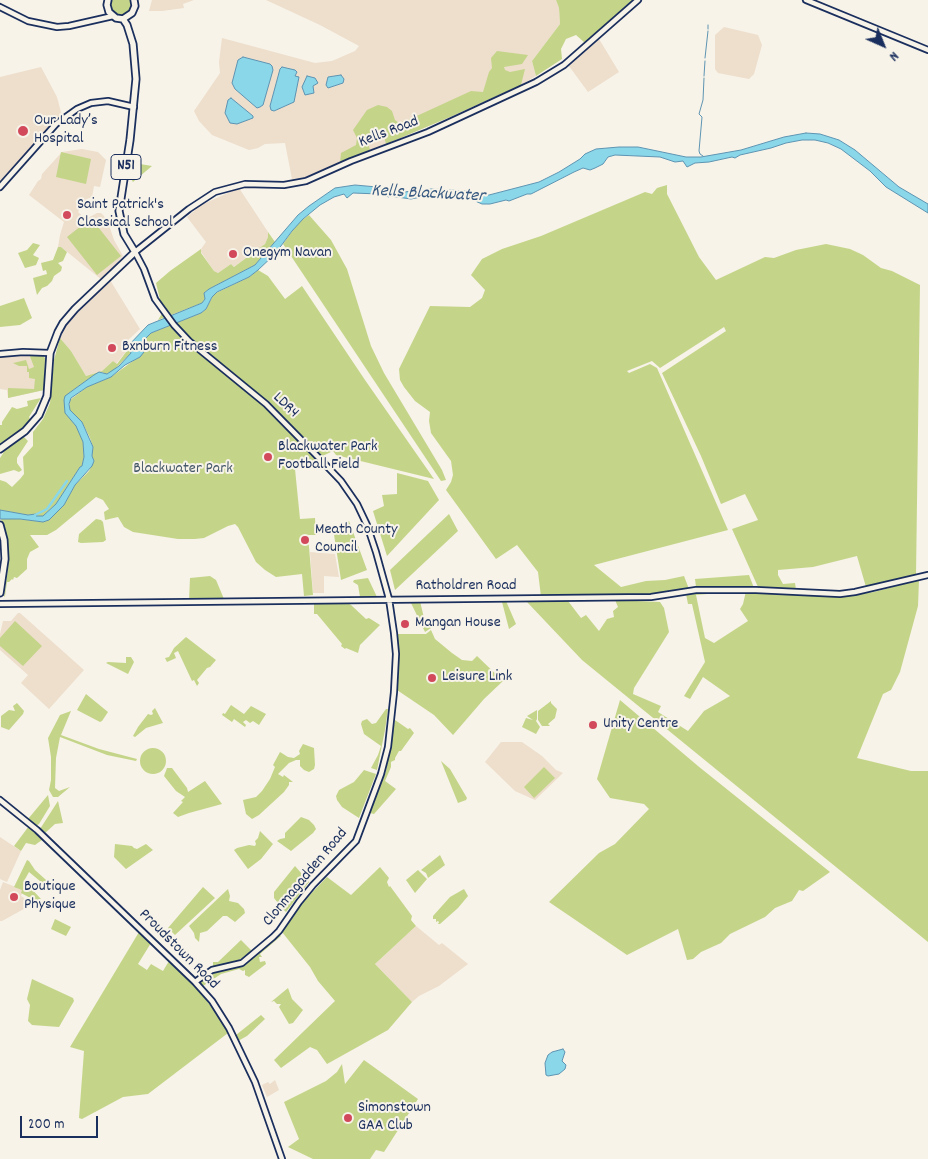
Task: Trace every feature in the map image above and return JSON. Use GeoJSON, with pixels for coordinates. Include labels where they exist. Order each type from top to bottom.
{"type":"FeatureCollection","features":[{"type":"Feature","properties":{"kind":"main road"},"geometry":{"type":"LineString","coordinates":[[108,0],[108,9],[113,16],[123,19],[130,16]]}},
{"type":"Feature","properties":{"kind":"main road"},"geometry":{"type":"LineString","coordinates":[[127,26],[134,10],[135,1]]}},
{"type":"Feature","properties":{"kind":"main road","name":"N51"},"geometry":{"type":"LineString","coordinates":[[123,19],[133,44],[136,79],[129,148],[118,211],[124,236],[134,252]]}},
{"type":"Feature","properties":{"kind":"main road"},"geometry":{"type":"LineString","coordinates":[[0,449],[25,431],[39,415],[48,388],[50,353],[58,332],[69,315],[134,252]]}},
{"type":"Feature","properties":{"kind":"main road"},"geometry":{"type":"LineString","coordinates":[[0,526],[4,540],[5,559],[0,593]]}},
{"type":"Feature","properties":{"kind":"street","name":"Kells Road"},"geometry":{"type":"LineString","coordinates":[[134,252],[215,192],[245,184],[284,185],[306,181],[351,161],[428,132],[536,82],[564,65],[638,0]]}},
{"type":"Feature","properties":{"kind":"street"},"geometry":{"type":"LineString","coordinates":[[806,0],[928,50]]}},
{"type":"Feature","properties":{"kind":"street"},"geometry":{"type":"LineString","coordinates":[[0,6],[28,21],[45,26],[69,26],[113,16]]}},
{"type":"Feature","properties":{"kind":"street"},"geometry":{"type":"LineString","coordinates":[[100,18],[108,9]]}},
{"type":"Feature","properties":{"kind":"street"},"geometry":{"type":"LineString","coordinates":[[0,186],[56,124],[76,110],[91,103],[108,101],[134,107]]}},
{"type":"Feature","properties":{"kind":"street","name":"LDR4"},"geometry":{"type":"LineString","coordinates":[[134,252],[144,269],[155,299],[174,326],[266,404],[341,481],[360,509],[367,525],[389,599]]}},
{"type":"Feature","properties":{"kind":"street"},"geometry":{"type":"LineString","coordinates":[[0,354],[23,352],[50,353]]}},
{"type":"Feature","properties":{"kind":"street","name":"Ratholdren Road"},"geometry":{"type":"LineString","coordinates":[[0,604],[651,597],[696,590],[756,590],[840,594],[928,575]]}},
{"type":"Feature","properties":{"kind":"street","name":"Clonmagadden Road"},"geometry":{"type":"LineString","coordinates":[[195,982],[212,970],[242,963],[273,937],[313,884],[351,848],[357,839],[381,774],[390,729],[396,650],[389,599]]}},
{"type":"Feature","properties":{"kind":"street","name":"Proudstown Road"},"geometry":{"type":"LineString","coordinates":[[0,800],[37,830],[195,982],[222,1016],[255,1082],[282,1159]]}},
{"type":"Feature","properties":{"kind":"shaded area"},"geometry":{"type":"Polygon","coordinates":[[[152,0],[194,0],[183,4],[184,8],[149,11],[152,0]]]}},
{"type":"Feature","properties":{"kind":"shaded area"},"geometry":{"type":"Polygon","coordinates":[[[266,0],[556,0],[559,8],[560,24],[532,61],[536,76],[521,85],[308,177],[292,179],[285,143],[265,144],[249,150],[212,135],[199,121],[194,111],[220,73],[219,62],[222,38],[315,63],[332,61],[355,51],[359,46],[320,25],[266,0]]]}},
{"type":"Feature","properties":{"kind":"shaded area"},"geometry":{"type":"Polygon","coordinates":[[[724,27],[758,35],[762,45],[754,74],[749,79],[718,73],[715,69],[715,35],[724,27]]]}},
{"type":"Feature","properties":{"kind":"shaded area"},"geometry":{"type":"Polygon","coordinates":[[[599,39],[619,72],[588,92],[569,66],[599,39]]]}},
{"type":"Feature","properties":{"kind":"shaded area","name":"Our Lady’s Hospital"},"geometry":{"type":"Polygon","coordinates":[[[41,67],[57,97],[62,116],[0,184],[0,77],[41,67]]]}},
{"type":"Feature","properties":{"kind":"shaded area","name":"Saint Patrick's Classical School"},"geometry":{"type":"Polygon","coordinates":[[[82,149],[98,152],[106,160],[100,187],[94,186],[92,197],[83,203],[78,212],[86,219],[101,213],[109,225],[114,240],[123,256],[102,280],[61,247],[58,247],[64,222],[29,195],[41,179],[42,174],[62,152],[82,149]]]}},
{"type":"Feature","properties":{"kind":"shaded area"},"geometry":{"type":"Polygon","coordinates":[[[239,188],[268,232],[268,237],[265,244],[234,267],[231,264],[218,273],[214,271],[201,252],[206,242],[187,217],[201,205],[239,188]]]}},
{"type":"Feature","properties":{"kind":"shaded area"},"geometry":{"type":"Polygon","coordinates":[[[110,280],[140,329],[126,342],[125,346],[128,349],[116,364],[113,361],[102,371],[86,376],[71,351],[60,338],[66,325],[75,314],[110,280]]]}},
{"type":"Feature","properties":{"kind":"shaded area"},"geometry":{"type":"Polygon","coordinates":[[[29,354],[44,390],[8,398],[7,390],[0,389],[0,357],[29,354]]]}},
{"type":"Feature","properties":{"kind":"shaded area"},"geometry":{"type":"Polygon","coordinates":[[[310,552],[335,554],[339,577],[324,576],[324,593],[313,593],[310,552]]]}},
{"type":"Feature","properties":{"kind":"shaded area"},"geometry":{"type":"Polygon","coordinates":[[[18,613],[84,670],[49,709],[21,683],[28,675],[0,650],[0,634],[3,621],[11,621],[18,613]]]}},
{"type":"Feature","properties":{"kind":"shaded area"},"geometry":{"type":"Polygon","coordinates":[[[501,742],[522,742],[542,756],[556,770],[563,773],[535,800],[515,791],[485,762],[501,742]]]}},
{"type":"Feature","properties":{"kind":"shaded area"},"geometry":{"type":"Polygon","coordinates":[[[0,837],[21,851],[7,882],[0,879],[0,837]]]}},
{"type":"Feature","properties":{"kind":"shaded area"},"geometry":{"type":"Polygon","coordinates":[[[3,882],[23,890],[21,896],[32,903],[0,921],[0,890],[3,882]]]}},
{"type":"Feature","properties":{"kind":"shaded area"},"geometry":{"type":"Polygon","coordinates":[[[416,926],[439,945],[442,943],[468,964],[439,986],[419,996],[412,1002],[375,964],[416,926]]]}},
{"type":"Feature","properties":{"kind":"shaded area"},"geometry":{"type":"Polygon","coordinates":[[[275,1080],[279,1090],[267,1097],[262,1085],[268,1082],[270,1084],[275,1080]]]}},
{"type":"Feature","properties":{"kind":"green space"},"geometry":{"type":"Polygon","coordinates":[[[111,0],[132,0],[132,7],[126,15],[118,16],[110,7],[111,0]]]}},
{"type":"Feature","properties":{"kind":"green space"},"geometry":{"type":"Polygon","coordinates":[[[556,0],[634,0],[585,43],[576,35],[566,39],[561,49],[562,59],[536,76],[532,61],[560,24],[559,8],[556,0]]]}},
{"type":"Feature","properties":{"kind":"green space"},"geometry":{"type":"Polygon","coordinates":[[[497,51],[528,55],[522,64],[504,67],[505,70],[510,72],[525,69],[521,85],[386,144],[383,133],[377,129],[366,136],[370,150],[340,163],[341,153],[356,145],[357,138],[353,130],[367,110],[378,105],[387,107],[392,111],[395,120],[399,123],[471,91],[483,92],[492,68],[491,58],[497,51]]]}},
{"type":"Feature","properties":{"kind":"green space"},"geometry":{"type":"Polygon","coordinates":[[[61,152],[91,159],[86,184],[56,177],[61,152]]]}},
{"type":"Feature","properties":{"kind":"green space"},"geometry":{"type":"Polygon","coordinates":[[[134,163],[152,166],[133,182],[131,179],[134,163]]]}},
{"type":"Feature","properties":{"kind":"green space"},"geometry":{"type":"Polygon","coordinates":[[[667,185],[667,194],[699,257],[716,280],[765,257],[774,258],[796,250],[826,244],[850,249],[863,255],[881,268],[892,271],[920,285],[916,575],[866,587],[857,556],[813,567],[778,570],[778,575],[783,584],[795,583],[796,590],[758,587],[732,529],[758,520],[745,494],[721,504],[662,373],[726,331],[724,327],[660,368],[652,361],[627,371],[629,373],[650,364],[657,368],[728,530],[594,565],[621,587],[646,581],[684,576],[689,589],[656,595],[541,597],[538,572],[517,545],[496,559],[446,490],[453,475],[451,461],[431,433],[430,412],[415,401],[404,387],[400,380],[399,369],[430,306],[470,307],[482,298],[485,290],[471,275],[482,259],[502,249],[541,236],[645,192],[652,194],[657,188],[667,185]]]}},
{"type":"Feature","properties":{"kind":"green space"},"geometry":{"type":"Polygon","coordinates":[[[309,215],[331,240],[347,269],[371,346],[384,373],[442,470],[446,480],[441,481],[283,244],[298,223],[309,215]]]}},
{"type":"Feature","properties":{"kind":"green space"},"geometry":{"type":"Polygon","coordinates":[[[91,218],[121,256],[97,275],[67,237],[91,218]]]}},
{"type":"Feature","properties":{"kind":"green space"},"geometry":{"type":"Polygon","coordinates":[[[268,232],[275,242],[255,265],[209,289],[204,293],[205,299],[202,303],[158,320],[163,312],[156,283],[170,271],[201,249],[201,253],[214,271],[218,273],[231,264],[234,267],[265,244],[268,232]]]}},
{"type":"Feature","properties":{"kind":"green space"},"geometry":{"type":"Polygon","coordinates":[[[33,243],[40,245],[33,255],[39,258],[36,265],[25,268],[18,253],[27,250],[33,243]]]}},
{"type":"Feature","properties":{"kind":"green space"},"geometry":{"type":"Polygon","coordinates":[[[58,247],[67,252],[63,261],[58,263],[62,267],[61,271],[37,295],[33,278],[47,274],[46,270],[43,271],[41,263],[53,260],[58,247]]]}},
{"type":"Feature","properties":{"kind":"green space","name":"Blackwater Park"},"geometry":{"type":"Polygon","coordinates":[[[258,270],[268,276],[285,299],[302,286],[434,479],[336,455],[333,451],[295,469],[300,519],[315,518],[316,535],[308,535],[313,595],[304,596],[302,574],[276,577],[256,562],[235,524],[204,538],[195,539],[178,539],[133,532],[124,527],[118,517],[105,520],[104,512],[109,509],[103,500],[96,497],[56,530],[47,535],[30,535],[39,547],[30,552],[27,559],[27,569],[17,578],[14,577],[13,580],[7,582],[4,597],[9,552],[1,519],[43,522],[49,520],[64,505],[75,485],[89,471],[94,461],[90,438],[82,422],[70,410],[70,400],[87,387],[111,377],[137,358],[141,343],[151,333],[201,313],[206,309],[214,294],[249,277],[258,270]]]}},
{"type":"Feature","properties":{"kind":"green space"},"geometry":{"type":"Polygon","coordinates":[[[24,298],[32,318],[20,325],[0,327],[0,306],[24,298]]]}},
{"type":"Feature","properties":{"kind":"green space"},"geometry":{"type":"Polygon","coordinates":[[[60,338],[71,351],[86,376],[102,371],[113,361],[117,364],[129,348],[131,353],[113,371],[94,375],[68,394],[68,414],[77,426],[83,442],[84,457],[82,466],[56,504],[43,516],[0,510],[0,480],[12,487],[24,474],[23,457],[33,446],[33,432],[43,419],[50,403],[54,360],[60,338]]]}},
{"type":"Feature","properties":{"kind":"green space"},"geometry":{"type":"Polygon","coordinates":[[[29,354],[45,358],[44,390],[8,398],[8,388],[34,389],[35,379],[29,378],[27,366],[19,366],[13,363],[26,360],[29,369],[34,367],[29,354]]]}},
{"type":"Feature","properties":{"kind":"green space"},"geometry":{"type":"Polygon","coordinates":[[[41,398],[29,417],[31,421],[0,445],[0,425],[2,425],[12,407],[17,409],[28,406],[27,401],[41,398]]]}},
{"type":"Feature","properties":{"kind":"green space"},"geometry":{"type":"Polygon","coordinates":[[[23,436],[28,441],[17,458],[17,463],[22,470],[0,474],[0,458],[5,450],[23,436]]]}},
{"type":"Feature","properties":{"kind":"green space"},"geometry":{"type":"Polygon","coordinates":[[[397,473],[428,481],[439,500],[387,556],[373,511],[384,506],[382,495],[397,494],[397,473]]]}},
{"type":"Feature","properties":{"kind":"green space"},"geometry":{"type":"Polygon","coordinates":[[[449,514],[458,531],[395,590],[390,570],[449,514]]]}},
{"type":"Feature","properties":{"kind":"green space"},"geometry":{"type":"Polygon","coordinates":[[[96,519],[103,522],[106,540],[103,542],[78,542],[79,534],[96,519]]]}},
{"type":"Feature","properties":{"kind":"green space"},"geometry":{"type":"Polygon","coordinates":[[[349,521],[367,570],[341,580],[333,528],[349,521]]]}},
{"type":"Feature","properties":{"kind":"green space"},"geometry":{"type":"Polygon","coordinates":[[[749,575],[754,588],[696,587],[695,579],[749,575]]]}},
{"type":"Feature","properties":{"kind":"green space"},"geometry":{"type":"Polygon","coordinates":[[[210,576],[216,580],[224,599],[189,601],[190,578],[210,576]]]}},
{"type":"Feature","properties":{"kind":"green space"},"geometry":{"type":"Polygon","coordinates":[[[368,578],[377,597],[360,597],[358,585],[353,582],[354,580],[368,578]]]}},
{"type":"Feature","properties":{"kind":"green space"},"geometry":{"type":"Polygon","coordinates":[[[919,580],[918,606],[900,672],[891,690],[883,694],[857,758],[911,771],[928,771],[928,942],[582,660],[527,602],[568,601],[581,618],[586,615],[599,631],[607,619],[614,617],[613,611],[618,607],[615,600],[660,602],[664,608],[669,632],[634,688],[633,694],[661,706],[658,712],[688,731],[704,711],[730,696],[703,677],[690,699],[684,696],[705,662],[692,604],[688,604],[686,594],[730,592],[696,595],[705,638],[714,643],[748,621],[740,609],[746,591],[847,596],[874,592],[919,580]]]}},
{"type":"Feature","properties":{"kind":"green space"},"geometry":{"type":"Polygon","coordinates":[[[314,601],[345,601],[366,619],[369,618],[380,625],[360,645],[358,653],[345,649],[317,614],[314,614],[314,601]]]}},
{"type":"Feature","properties":{"kind":"green space"},"geometry":{"type":"Polygon","coordinates":[[[420,601],[424,618],[432,624],[429,626],[431,628],[425,632],[411,603],[420,601]]]}},
{"type":"Feature","properties":{"kind":"green space"},"geometry":{"type":"Polygon","coordinates":[[[506,601],[516,624],[509,629],[502,602],[506,601]]]}},
{"type":"Feature","properties":{"kind":"green space"},"geometry":{"type":"Polygon","coordinates":[[[15,621],[42,646],[23,666],[0,646],[0,638],[15,621]]]}},
{"type":"Feature","properties":{"kind":"green space","name":"Leisure Link"},"geometry":{"type":"Polygon","coordinates":[[[431,630],[435,639],[452,653],[462,660],[472,661],[477,656],[503,681],[484,699],[453,735],[434,715],[397,690],[397,634],[426,634],[431,630]]]}},
{"type":"Feature","properties":{"kind":"green space"},"geometry":{"type":"Polygon","coordinates":[[[186,637],[216,660],[197,680],[199,683],[197,686],[194,680],[192,681],[178,651],[174,653],[176,658],[167,662],[165,658],[169,657],[174,648],[186,637]]]}},
{"type":"Feature","properties":{"kind":"green space"},"geometry":{"type":"Polygon","coordinates":[[[126,657],[131,657],[134,662],[128,674],[106,663],[126,663],[126,657]]]}},
{"type":"Feature","properties":{"kind":"green space"},"geometry":{"type":"Polygon","coordinates":[[[86,694],[108,712],[102,721],[100,722],[77,710],[86,694]]]}},
{"type":"Feature","properties":{"kind":"green space"},"geometry":{"type":"Polygon","coordinates":[[[620,700],[698,766],[830,872],[803,891],[799,890],[792,901],[775,908],[765,917],[730,934],[721,943],[701,952],[693,959],[687,960],[678,929],[627,955],[549,902],[599,853],[615,844],[649,809],[644,804],[610,798],[597,779],[620,700]]]}},
{"type":"Feature","properties":{"kind":"green space"},"geometry":{"type":"Polygon","coordinates":[[[551,701],[557,709],[555,718],[548,724],[550,726],[542,726],[538,720],[538,711],[551,701]]]}},
{"type":"Feature","properties":{"kind":"green space"},"geometry":{"type":"Polygon","coordinates":[[[17,703],[24,711],[23,714],[9,730],[1,727],[1,716],[9,710],[15,711],[13,706],[17,703]]]}},
{"type":"Feature","properties":{"kind":"green space"},"geometry":{"type":"Polygon","coordinates":[[[231,705],[244,714],[251,706],[266,714],[259,725],[253,721],[250,723],[246,720],[243,722],[246,725],[245,727],[234,719],[232,722],[222,715],[223,713],[225,714],[231,705]]]}},
{"type":"Feature","properties":{"kind":"green space"},"geometry":{"type":"Polygon","coordinates":[[[155,708],[163,723],[146,728],[135,737],[133,736],[148,714],[153,714],[152,711],[155,708]]]}},
{"type":"Feature","properties":{"kind":"green space"},"geometry":{"type":"Polygon","coordinates":[[[386,709],[388,709],[385,730],[377,770],[371,768],[381,746],[364,734],[361,724],[362,721],[367,719],[372,724],[376,723],[386,709]]]}},
{"type":"Feature","properties":{"kind":"green space"},"geometry":{"type":"Polygon","coordinates":[[[537,710],[536,721],[540,727],[536,734],[522,727],[526,718],[533,720],[527,716],[537,710]]]}},
{"type":"Feature","properties":{"kind":"green space"},"geometry":{"type":"Polygon","coordinates":[[[71,711],[61,735],[99,749],[137,759],[136,761],[107,755],[60,737],[56,758],[55,788],[59,791],[70,787],[58,797],[53,797],[49,790],[51,757],[48,738],[60,715],[71,711]]]}},
{"type":"Feature","properties":{"kind":"green space"},"geometry":{"type":"Polygon","coordinates":[[[395,720],[408,729],[410,728],[414,733],[401,751],[399,751],[395,760],[391,762],[391,767],[385,781],[396,789],[374,814],[370,813],[386,771],[395,720]]]}},
{"type":"Feature","properties":{"kind":"green space"},"geometry":{"type":"Polygon","coordinates":[[[303,744],[314,748],[314,769],[309,772],[304,770],[300,766],[300,760],[289,763],[278,774],[283,777],[284,775],[293,782],[289,782],[284,792],[252,819],[246,814],[243,800],[256,797],[262,791],[270,779],[275,767],[273,765],[280,752],[294,758],[300,754],[299,751],[303,744]]]}},
{"type":"Feature","properties":{"kind":"green space"},"geometry":{"type":"Polygon","coordinates":[[[153,748],[162,752],[166,761],[162,770],[153,774],[144,770],[140,761],[144,752],[153,748]]]}},
{"type":"Feature","properties":{"kind":"green space"},"geometry":{"type":"Polygon","coordinates":[[[441,761],[450,769],[467,798],[466,800],[458,803],[441,761]]]}},
{"type":"Feature","properties":{"kind":"green space"},"geometry":{"type":"Polygon","coordinates":[[[544,767],[555,778],[534,798],[524,787],[544,767]]]}},
{"type":"Feature","properties":{"kind":"green space"},"geometry":{"type":"Polygon","coordinates":[[[167,768],[172,768],[188,792],[205,781],[222,804],[178,817],[173,813],[185,797],[176,791],[164,776],[167,768]]]}},
{"type":"Feature","properties":{"kind":"green space"},"geometry":{"type":"Polygon","coordinates":[[[364,770],[376,774],[359,818],[342,807],[336,796],[339,790],[354,782],[364,770]]]}},
{"type":"Feature","properties":{"kind":"green space"},"geometry":{"type":"Polygon","coordinates":[[[48,795],[50,806],[36,826],[28,819],[48,795]]]}},
{"type":"Feature","properties":{"kind":"green space"},"geometry":{"type":"Polygon","coordinates":[[[58,801],[63,823],[55,824],[44,834],[40,829],[58,801]]]}},
{"type":"Feature","properties":{"kind":"green space"},"geometry":{"type":"Polygon","coordinates":[[[301,817],[309,820],[316,829],[291,851],[277,841],[285,838],[285,833],[301,817]]]}},
{"type":"Feature","properties":{"kind":"green space"},"geometry":{"type":"Polygon","coordinates":[[[29,826],[42,840],[35,845],[26,843],[21,851],[14,846],[29,826]]]}},
{"type":"Feature","properties":{"kind":"green space"},"geometry":{"type":"Polygon","coordinates":[[[260,831],[273,844],[261,859],[248,869],[234,850],[249,845],[255,846],[255,841],[260,831]]]}},
{"type":"Feature","properties":{"kind":"green space"},"geometry":{"type":"Polygon","coordinates":[[[115,844],[132,846],[137,849],[146,844],[153,850],[126,869],[114,857],[115,844]]]}},
{"type":"Feature","properties":{"kind":"green space"},"geometry":{"type":"Polygon","coordinates":[[[440,855],[445,865],[428,878],[426,873],[421,870],[440,855]]]}},
{"type":"Feature","properties":{"kind":"green space"},"geometry":{"type":"Polygon","coordinates":[[[27,860],[55,888],[52,891],[29,872],[24,881],[41,899],[36,901],[21,893],[22,890],[14,887],[27,860]]]}},
{"type":"Feature","properties":{"kind":"green space"},"geometry":{"type":"Polygon","coordinates":[[[295,866],[309,882],[286,912],[283,909],[283,904],[278,903],[274,898],[274,892],[295,866]]]}},
{"type":"Feature","properties":{"kind":"green space"},"geometry":{"type":"Polygon","coordinates":[[[380,867],[389,878],[387,882],[389,887],[412,916],[411,920],[416,926],[375,964],[412,1002],[388,1030],[327,1064],[317,1050],[310,1047],[281,1068],[274,1060],[335,1001],[282,932],[302,903],[327,877],[351,895],[380,867]]]}},
{"type":"Feature","properties":{"kind":"green space"},"geometry":{"type":"Polygon","coordinates":[[[418,870],[427,879],[415,893],[406,880],[418,870]]]}},
{"type":"Feature","properties":{"kind":"green space"},"geometry":{"type":"Polygon","coordinates":[[[203,887],[215,898],[175,935],[168,928],[203,887]]]}},
{"type":"Feature","properties":{"kind":"green space"},"geometry":{"type":"Polygon","coordinates":[[[228,889],[229,901],[238,903],[245,913],[235,922],[227,916],[223,916],[207,931],[200,933],[199,942],[189,926],[228,889]]]}},
{"type":"Feature","properties":{"kind":"green space"},"geometry":{"type":"Polygon","coordinates":[[[464,889],[468,896],[458,908],[438,924],[439,922],[433,919],[433,916],[450,897],[464,889]]]}},
{"type":"Feature","properties":{"kind":"green space"},"geometry":{"type":"Polygon","coordinates":[[[55,919],[71,927],[66,936],[51,929],[55,919]]]}},
{"type":"Feature","properties":{"kind":"green space"},"geometry":{"type":"Polygon","coordinates":[[[139,932],[151,943],[138,964],[147,970],[151,964],[163,971],[169,961],[201,993],[228,1033],[148,1094],[123,1097],[82,1119],[79,1118],[84,1051],[70,1047],[139,932]]]}},
{"type":"Feature","properties":{"kind":"green space"},"geometry":{"type":"Polygon","coordinates":[[[280,935],[260,954],[262,957],[259,957],[260,962],[265,961],[266,964],[249,977],[245,975],[245,970],[239,969],[221,974],[203,986],[200,983],[212,973],[245,964],[280,935]]]}},
{"type":"Feature","properties":{"kind":"green space"},"geometry":{"type":"Polygon","coordinates":[[[241,940],[252,951],[249,954],[237,961],[213,967],[213,962],[218,962],[241,940]]]}},
{"type":"Feature","properties":{"kind":"green space"},"geometry":{"type":"Polygon","coordinates":[[[32,979],[73,998],[74,1001],[59,1027],[32,1025],[28,1021],[30,1005],[27,999],[32,979]]]}},
{"type":"Feature","properties":{"kind":"green space"},"geometry":{"type":"Polygon","coordinates":[[[288,988],[292,999],[303,1010],[293,1023],[289,1024],[279,1007],[281,1004],[277,1004],[274,1001],[271,1002],[288,988]]]}},
{"type":"Feature","properties":{"kind":"green space"},"geometry":{"type":"Polygon","coordinates":[[[261,1015],[265,1019],[247,1036],[238,1041],[236,1035],[261,1015]]]}},
{"type":"Feature","properties":{"kind":"green space","name":"Simonstown GAA Club"},"geometry":{"type":"Polygon","coordinates":[[[364,1060],[418,1099],[384,1152],[376,1150],[370,1159],[313,1159],[288,1147],[299,1139],[284,1102],[326,1081],[337,1072],[342,1064],[345,1084],[364,1060]]]}},
{"type":"Feature","properties":{"kind":"water"},"geometry":{"type":"Polygon","coordinates":[[[243,57],[272,66],[273,70],[263,105],[257,108],[235,89],[232,83],[238,60],[243,57]]]}},
{"type":"Feature","properties":{"kind":"water"},"geometry":{"type":"Polygon","coordinates":[[[282,67],[295,70],[297,72],[295,76],[299,77],[294,102],[274,111],[271,110],[270,106],[282,67]]]}},
{"type":"Feature","properties":{"kind":"water"},"geometry":{"type":"Polygon","coordinates":[[[341,75],[344,79],[343,83],[328,88],[326,85],[328,77],[341,75]]]}},
{"type":"Feature","properties":{"kind":"water"},"geometry":{"type":"Polygon","coordinates":[[[307,76],[315,78],[318,83],[313,86],[314,93],[305,95],[302,87],[307,76]]]}},
{"type":"Feature","properties":{"kind":"water"},"geometry":{"type":"Polygon","coordinates":[[[231,98],[253,118],[237,124],[230,123],[225,113],[228,100],[231,98]]]}},
{"type":"Feature","properties":{"kind":"water","name":"Kells Blackwater"},"geometry":{"type":"Polygon","coordinates":[[[806,133],[820,134],[839,140],[855,150],[899,187],[928,204],[928,213],[886,187],[870,171],[841,149],[815,140],[786,143],[735,158],[695,163],[687,167],[683,161],[675,162],[660,157],[615,155],[608,157],[603,164],[595,168],[590,170],[583,168],[531,194],[509,201],[490,204],[482,204],[460,197],[431,195],[411,199],[379,194],[353,193],[347,198],[344,194],[334,197],[320,205],[303,219],[275,254],[249,277],[217,292],[206,309],[201,313],[151,333],[141,343],[144,352],[140,357],[125,365],[111,377],[87,387],[71,398],[70,410],[82,422],[93,447],[92,456],[94,461],[92,466],[75,485],[64,505],[49,520],[43,522],[0,519],[0,510],[43,516],[56,504],[82,466],[84,457],[83,442],[76,426],[65,413],[65,396],[99,372],[107,374],[119,366],[131,353],[127,347],[148,325],[202,303],[205,299],[204,293],[209,289],[255,265],[298,215],[335,188],[355,185],[404,192],[431,189],[466,191],[489,195],[539,182],[596,149],[638,147],[686,157],[701,157],[741,150],[784,137],[806,133]]]}},
{"type":"Feature","properties":{"kind":"water"},"geometry":{"type":"Polygon","coordinates":[[[563,1049],[565,1052],[562,1061],[566,1065],[565,1069],[559,1074],[546,1075],[545,1063],[548,1055],[563,1049]]]}},
{"type":"Feature","properties":{"kind":"waterway"},"geometry":{"type":"LineString","coordinates":[[705,58],[708,31]]}},
{"type":"Feature","properties":{"kind":"waterway"},"geometry":{"type":"LineString","coordinates":[[704,76],[705,61]]}},
{"type":"Feature","properties":{"kind":"waterway"},"geometry":{"type":"LineString","coordinates":[[703,156],[699,151],[702,117],[699,114],[703,100],[704,78]]}},
{"type":"Feature","properties":{"kind":"waterway"},"geometry":{"type":"LineString","coordinates":[[35,515],[47,509],[67,481]]}},
{"type":"Feature","properties":{"kind":"place","name":"Our Lady’s Hospital"},"geometry":{"type":"Point","coordinates":[23,131]}},
{"type":"Feature","properties":{"kind":"place","name":"Saint Patrick's Classical School"},"geometry":{"type":"Point","coordinates":[67,215]}},
{"type":"Feature","properties":{"kind":"place","name":"Onegym Navan"},"geometry":{"type":"Point","coordinates":[233,254]}},
{"type":"Feature","properties":{"kind":"place","name":"Bxnburn Fitness"},"geometry":{"type":"Point","coordinates":[112,348]}},
{"type":"Feature","properties":{"kind":"place","name":"Blackwater Park Football Field"},"geometry":{"type":"Point","coordinates":[268,457]}},
{"type":"Feature","properties":{"kind":"place","name":"Meath County Council"},"geometry":{"type":"Point","coordinates":[305,540]}},
{"type":"Feature","properties":{"kind":"place","name":"Mangan House"},"geometry":{"type":"Point","coordinates":[405,624]}},
{"type":"Feature","properties":{"kind":"place","name":"Leisure Link"},"geometry":{"type":"Point","coordinates":[432,678]}},
{"type":"Feature","properties":{"kind":"place","name":"Unity Centre"},"geometry":{"type":"Point","coordinates":[593,725]}},
{"type":"Feature","properties":{"kind":"place","name":"Boutique Physique"},"geometry":{"type":"Point","coordinates":[14,897]}},
{"type":"Feature","properties":{"kind":"place","name":"Simonstown GAA Club"},"geometry":{"type":"Point","coordinates":[348,1118]}}]}
